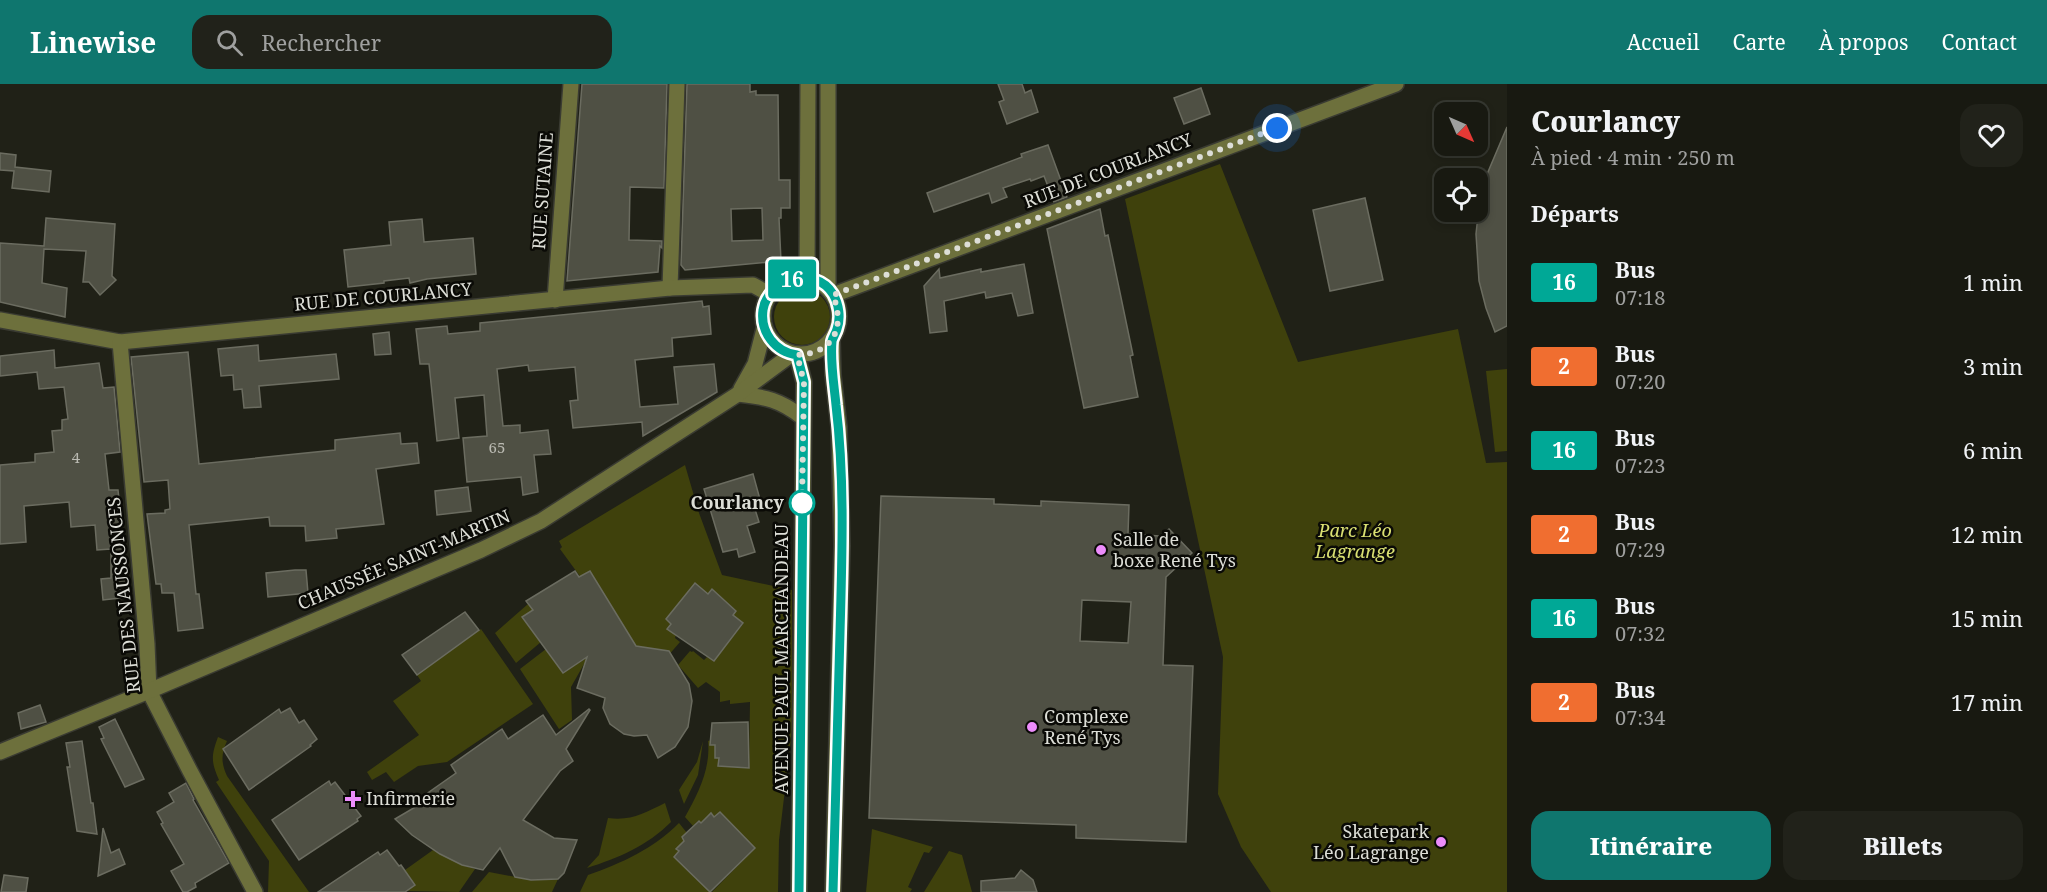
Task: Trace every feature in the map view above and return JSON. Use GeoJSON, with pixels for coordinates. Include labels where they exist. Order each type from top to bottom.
{"type":"FeatureCollection","features":[{"type":"Feature","properties":{"kind":"street","name":"RUE SUTAINE"},"geometry":{"type":"LineString","coordinates":[[555,300],[571,84]]}},
{"type":"Feature","properties":{"kind":"street"},"geometry":{"type":"LineString","coordinates":[[669,288],[678,84]]}},
{"type":"Feature","properties":{"kind":"street"},"geometry":{"type":"LineString","coordinates":[[807,278],[808,84]]}},
{"type":"Feature","properties":{"kind":"street"},"geometry":{"type":"LineString","coordinates":[[738,394],[795,355],[817,352],[832,339],[838,328],[839,311],[830,291],[828,84]]}},
{"type":"Feature","properties":{"kind":"street","name":"RUE DE COURLANCY"},"geometry":{"type":"LineString","coordinates":[[830,291],[1396,84]]}},
{"type":"Feature","properties":{"kind":"street"},"geometry":{"type":"LineString","coordinates":[[795,355],[778,348],[764,329],[763,311],[769,294],[777,286],[796,278],[818,281],[830,291]]}},
{"type":"Feature","properties":{"kind":"street","name":"RUE DE COURLANCY"},"geometry":{"type":"LineString","coordinates":[[0,320],[120,342],[669,288],[753,285],[769,294]]}},
{"type":"Feature","properties":{"kind":"street","name":"CHAUSSÉE SAINT-MARTIN"},"geometry":{"type":"LineString","coordinates":[[0,752],[487,547],[542,521],[738,394],[755,364],[764,329]]}},
{"type":"Feature","properties":{"kind":"street"},"geometry":{"type":"LineString","coordinates":[[832,339],[833,375],[839,427],[842,546],[832,892]]}},
{"type":"Feature","properties":{"kind":"street","name":"RUE DES NAUSSONCES"},"geometry":{"type":"LineString","coordinates":[[120,342],[146,633],[149,691],[255,892]]}},
{"type":"Feature","properties":{"kind":"street","name":"AVENUE PAUL MARCHANDEAU"},"geometry":{"type":"LineString","coordinates":[[795,355],[804,382],[799,892]]}},
{"type":"Feature","properties":{"kind":"street"},"geometry":{"type":"LineString","coordinates":[[738,394],[775,400],[787,405],[802,417]]}},
{"type":"Feature","properties":{"kind":"green space","name":"Parc Léo Lagrange"},"geometry":{"type":"Polygon","coordinates":[[[1220,164],[1298,362],[1458,329],[1486,463],[1507,462],[1507,892],[1271,892],[1241,847],[1218,794],[1223,657],[1125,199],[1220,164]]]}},
{"type":"Feature","properties":{"kind":"green space"},"geometry":{"type":"Polygon","coordinates":[[[797,289],[807,289],[822,297],[828,306],[830,317],[828,328],[822,337],[807,345],[797,345],[786,340],[779,333],[774,322],[774,312],[779,301],[786,294],[797,289]]]}},
{"type":"Feature","properties":{"kind":"green space"},"geometry":{"type":"Polygon","coordinates":[[[1507,369],[1507,451],[1495,452],[1486,371],[1507,369]]]}},
{"type":"Feature","properties":{"kind":"green space"},"geometry":{"type":"Polygon","coordinates":[[[685,465],[699,513],[722,575],[792,590],[792,730],[779,840],[778,892],[712,892],[755,848],[720,813],[714,817],[711,814],[701,823],[698,821],[693,826],[685,817],[699,790],[705,771],[708,761],[708,741],[711,740],[711,745],[715,745],[715,758],[719,758],[718,766],[749,767],[750,702],[730,704],[730,700],[720,702],[720,692],[706,682],[698,688],[678,665],[690,651],[704,660],[707,657],[714,661],[743,624],[733,615],[736,611],[712,589],[708,594],[695,584],[667,629],[676,635],[675,638],[680,642],[667,657],[631,646],[560,549],[562,547],[559,541],[685,465]]]}},
{"type":"Feature","properties":{"kind":"green space"},"geometry":{"type":"Polygon","coordinates":[[[528,604],[533,610],[522,617],[541,642],[516,663],[495,633],[528,604]]]}},
{"type":"Feature","properties":{"kind":"green space"},"geometry":{"type":"Polygon","coordinates":[[[481,629],[533,704],[447,762],[418,766],[394,782],[386,772],[372,780],[367,772],[419,735],[393,701],[421,681],[417,675],[481,629]]]}},
{"type":"Feature","properties":{"kind":"green space"},"geometry":{"type":"Polygon","coordinates":[[[546,649],[563,673],[588,657],[571,687],[572,720],[559,729],[520,669],[546,649]]]}},
{"type":"Feature","properties":{"kind":"green space"},"geometry":{"type":"Polygon","coordinates":[[[218,737],[227,741],[222,758],[227,776],[309,892],[268,892],[269,861],[216,782],[219,780],[213,759],[218,737]]]}},
{"type":"Feature","properties":{"kind":"green space"},"geometry":{"type":"Polygon","coordinates":[[[703,741],[698,775],[684,804],[679,790],[697,762],[703,741]]]}},
{"type":"Feature","properties":{"kind":"green space"},"geometry":{"type":"Polygon","coordinates":[[[665,803],[671,822],[662,830],[632,850],[587,868],[599,855],[608,818],[631,817],[665,803]]]}},
{"type":"Feature","properties":{"kind":"green space"},"geometry":{"type":"Polygon","coordinates":[[[679,823],[687,833],[682,837],[684,841],[676,849],[679,851],[674,857],[710,892],[580,892],[588,875],[636,854],[659,840],[679,823]]]}},
{"type":"Feature","properties":{"kind":"green space"},"geometry":{"type":"Polygon","coordinates":[[[872,829],[933,847],[929,853],[924,852],[908,887],[912,889],[910,892],[866,892],[872,829]]]}},
{"type":"Feature","properties":{"kind":"green space"},"geometry":{"type":"Polygon","coordinates":[[[433,850],[475,869],[459,892],[407,891],[415,885],[405,870],[433,850]]]}},
{"type":"Feature","properties":{"kind":"green space"},"geometry":{"type":"Polygon","coordinates":[[[949,851],[962,855],[972,892],[924,892],[949,851]]]}},
{"type":"Feature","properties":{"kind":"green space"},"geometry":{"type":"Polygon","coordinates":[[[489,872],[531,880],[558,879],[552,892],[472,892],[489,872]]]}},
{"type":"Feature","properties":{"kind":"building"},"geometry":{"type":"Polygon","coordinates":[[[582,84],[667,84],[664,188],[630,187],[629,240],[662,241],[658,272],[567,281],[582,84]]]}},
{"type":"Feature","properties":{"kind":"building"},"geometry":{"type":"Polygon","coordinates":[[[687,84],[750,84],[750,92],[756,91],[756,95],[778,95],[779,180],[790,180],[790,208],[781,208],[781,218],[779,218],[781,261],[685,270],[681,265],[687,84]],[[762,208],[731,209],[732,241],[763,240],[762,208]]]}},
{"type":"Feature","properties":{"kind":"building"},"geometry":{"type":"Polygon","coordinates":[[[998,84],[1022,84],[1025,93],[1031,90],[1038,112],[1007,124],[999,102],[1004,100],[998,84]]]}},
{"type":"Feature","properties":{"kind":"building"},"geometry":{"type":"Polygon","coordinates":[[[1201,88],[1210,114],[1184,124],[1174,98],[1201,88]]]}},
{"type":"Feature","properties":{"kind":"building"},"geometry":{"type":"Polygon","coordinates":[[[1507,127],[1507,326],[1495,332],[1479,281],[1476,234],[1477,222],[1488,222],[1488,172],[1507,127]]]}},
{"type":"Feature","properties":{"kind":"building"},"geometry":{"type":"Polygon","coordinates":[[[1048,145],[1067,197],[1054,202],[1044,176],[1003,188],[1007,197],[992,203],[989,193],[934,212],[927,193],[1048,145]]]}},
{"type":"Feature","properties":{"kind":"building"},"geometry":{"type":"Polygon","coordinates":[[[0,153],[16,155],[15,167],[51,171],[49,192],[12,188],[14,171],[0,170],[0,153]]]}},
{"type":"Feature","properties":{"kind":"building"},"geometry":{"type":"Polygon","coordinates":[[[1365,198],[1383,280],[1330,291],[1313,210],[1365,198]]]}},
{"type":"Feature","properties":{"kind":"building"},"geometry":{"type":"Polygon","coordinates":[[[1100,209],[1105,236],[1108,235],[1133,355],[1130,356],[1138,397],[1084,408],[1047,229],[1100,209]]]}},
{"type":"Feature","properties":{"kind":"building"},"geometry":{"type":"Polygon","coordinates":[[[46,218],[115,224],[112,276],[116,280],[100,295],[89,282],[83,282],[86,251],[44,249],[42,283],[67,288],[65,317],[0,302],[0,243],[44,246],[46,218]]]}},
{"type":"Feature","properties":{"kind":"building"},"geometry":{"type":"Polygon","coordinates":[[[422,219],[424,242],[473,238],[476,274],[410,283],[409,278],[348,287],[344,250],[391,245],[389,222],[422,219]]]}},
{"type":"Feature","properties":{"kind":"building"},"geometry":{"type":"Polygon","coordinates":[[[1024,264],[1033,313],[1018,316],[1012,293],[986,298],[985,292],[944,301],[947,331],[930,333],[924,286],[939,269],[940,278],[981,269],[981,272],[1024,264]]]}},
{"type":"Feature","properties":{"kind":"building"},"geometry":{"type":"Polygon","coordinates":[[[702,301],[703,307],[709,306],[711,334],[672,338],[673,356],[635,360],[640,407],[678,404],[674,367],[714,364],[717,392],[643,436],[642,422],[573,428],[570,401],[578,400],[575,367],[529,371],[528,365],[497,369],[503,426],[520,425],[520,433],[548,430],[551,454],[534,455],[538,492],[523,495],[521,477],[467,482],[463,438],[487,436],[484,395],[455,398],[459,438],[437,441],[429,364],[420,364],[416,329],[447,326],[448,334],[480,331],[480,323],[702,301]]]}},
{"type":"Feature","properties":{"kind":"building"},"geometry":{"type":"Polygon","coordinates":[[[389,332],[391,354],[375,355],[373,334],[389,332]]]}},
{"type":"Feature","properties":{"kind":"building"},"geometry":{"type":"Polygon","coordinates":[[[258,345],[259,361],[336,354],[339,379],[259,386],[261,407],[244,408],[242,389],[234,390],[233,375],[221,376],[218,349],[258,345]]]}},
{"type":"Feature","properties":{"kind":"building"},"geometry":{"type":"Polygon","coordinates":[[[54,350],[55,368],[99,363],[103,388],[114,387],[120,452],[105,454],[109,490],[118,490],[129,597],[103,600],[101,579],[111,578],[111,549],[97,550],[95,525],[71,527],[69,502],[24,506],[26,542],[0,544],[0,465],[35,462],[35,454],[54,452],[52,431],[62,430],[62,420],[68,419],[64,387],[39,389],[37,372],[0,376],[0,356],[54,350]]]}},
{"type":"Feature","properties":{"kind":"building"},"geometry":{"type":"Polygon","coordinates":[[[188,352],[199,464],[335,450],[335,440],[400,433],[401,444],[417,443],[419,463],[376,469],[384,524],[336,529],[337,538],[306,541],[305,526],[270,526],[269,517],[189,525],[196,594],[199,594],[203,628],[178,631],[174,593],[162,593],[161,584],[156,584],[147,514],[165,513],[165,510],[170,509],[168,480],[144,482],[131,357],[188,352]]]}},
{"type":"Feature","properties":{"kind":"building"},"geometry":{"type":"Polygon","coordinates":[[[753,474],[761,503],[754,506],[759,522],[747,526],[755,552],[739,557],[737,549],[723,552],[704,489],[753,474]]]}},
{"type":"Feature","properties":{"kind":"building"},"geometry":{"type":"Polygon","coordinates":[[[468,487],[471,511],[437,515],[435,491],[468,487]]]}},
{"type":"Feature","properties":{"kind":"building","name":"Complexe René Tys"},"geometry":{"type":"Polygon","coordinates":[[[881,496],[994,499],[994,504],[1041,506],[1041,501],[1129,505],[1128,534],[1160,536],[1169,529],[1192,553],[1166,577],[1163,665],[1193,666],[1186,842],[1076,838],[1076,825],[869,818],[881,496]],[[1082,600],[1080,641],[1128,643],[1131,602],[1082,600]]]}},
{"type":"Feature","properties":{"kind":"building"},"geometry":{"type":"Polygon","coordinates":[[[306,570],[308,593],[268,597],[266,573],[306,570]]]}},
{"type":"Feature","properties":{"kind":"building"},"geometry":{"type":"Polygon","coordinates":[[[575,571],[579,577],[590,571],[636,646],[669,651],[689,684],[692,701],[688,727],[675,747],[658,758],[647,735],[624,734],[610,724],[603,708],[605,698],[577,688],[587,657],[563,673],[522,617],[533,610],[526,601],[575,571]]]}},
{"type":"Feature","properties":{"kind":"building"},"geometry":{"type":"Polygon","coordinates":[[[695,583],[708,594],[712,589],[736,611],[733,615],[743,623],[714,661],[667,629],[671,624],[666,619],[695,583]]]}},
{"type":"Feature","properties":{"kind":"building"},"geometry":{"type":"Polygon","coordinates":[[[465,612],[479,630],[417,675],[402,655],[465,612]]]}},
{"type":"Feature","properties":{"kind":"building"},"geometry":{"type":"Polygon","coordinates":[[[40,705],[46,722],[21,729],[18,713],[40,705]]]}},
{"type":"Feature","properties":{"kind":"building"},"geometry":{"type":"Polygon","coordinates":[[[290,708],[299,723],[304,720],[317,739],[311,746],[249,790],[223,749],[279,709],[281,713],[290,708]]]}},
{"type":"Feature","properties":{"kind":"building"},"geometry":{"type":"Polygon","coordinates":[[[589,709],[566,749],[573,761],[560,771],[523,820],[554,838],[577,840],[564,873],[558,879],[531,880],[515,877],[500,848],[483,870],[462,865],[440,854],[412,835],[395,819],[424,802],[422,797],[456,773],[451,765],[502,729],[508,739],[543,715],[556,735],[589,709]]]}},
{"type":"Feature","properties":{"kind":"building"},"geometry":{"type":"Polygon","coordinates":[[[115,719],[144,779],[125,787],[101,739],[104,738],[99,727],[115,719]]]}},
{"type":"Feature","properties":{"kind":"building"},"geometry":{"type":"Polygon","coordinates":[[[748,722],[749,768],[718,766],[719,758],[715,758],[715,745],[710,745],[712,723],[748,722]]]}},
{"type":"Feature","properties":{"kind":"building"},"geometry":{"type":"Polygon","coordinates":[[[82,741],[97,834],[77,831],[67,767],[70,767],[66,743],[82,741]]]}},
{"type":"Feature","properties":{"kind":"building"},"geometry":{"type":"Polygon","coordinates":[[[329,781],[331,785],[335,782],[361,816],[357,819],[358,821],[299,860],[272,820],[329,781]]]}},
{"type":"Feature","properties":{"kind":"building"},"geometry":{"type":"Polygon","coordinates":[[[186,783],[193,800],[229,863],[195,883],[196,887],[183,892],[171,871],[184,864],[161,824],[163,823],[157,812],[174,802],[169,793],[186,783]]]}},
{"type":"Feature","properties":{"kind":"building"},"geometry":{"type":"Polygon","coordinates":[[[720,812],[755,848],[710,892],[674,857],[679,851],[676,849],[684,841],[682,837],[711,813],[714,817],[720,812]]]}},
{"type":"Feature","properties":{"kind":"building"},"geometry":{"type":"Polygon","coordinates":[[[103,828],[111,853],[119,849],[125,864],[98,876],[103,828]]]}},
{"type":"Feature","properties":{"kind":"building"},"geometry":{"type":"Polygon","coordinates":[[[387,850],[415,885],[405,892],[318,892],[378,852],[380,855],[387,850]]]}},
{"type":"Feature","properties":{"kind":"building"},"geometry":{"type":"Polygon","coordinates":[[[1021,870],[1033,880],[1037,892],[981,892],[981,881],[1015,878],[1021,870]]]}},
{"type":"Feature","properties":{"kind":"building"},"geometry":{"type":"Polygon","coordinates":[[[4,875],[28,878],[26,892],[1,892],[4,875]]]}},
{"type":"Feature","properties":{"kind":"bus line","name":"16"},"geometry":{"type":"LineString","coordinates":[[799,892],[804,382],[797,355],[778,348],[764,329],[762,317],[769,294],[777,286],[796,278],[818,281],[828,288],[839,311],[838,328],[832,339],[833,375],[839,427],[842,546],[833,892]]}},
{"type":"Feature","properties":{"kind":"place","name":"Courlancy"},"geometry":{"type":"Point","coordinates":[802,503]}},
{"type":"Feature","properties":{"kind":"place","name":"Salle de boxe René Tys"},"geometry":{"type":"Point","coordinates":[1101,550]}},
{"type":"Feature","properties":{"kind":"place","name":"Complexe René Tys"},"geometry":{"type":"Point","coordinates":[1032,727]}},
{"type":"Feature","properties":{"kind":"place","name":"Infirmerie"},"geometry":{"type":"Point","coordinates":[353,799]}},
{"type":"Feature","properties":{"kind":"place","name":"Skatepark Léo Lagrange"},"geometry":{"type":"Point","coordinates":[1441,842]}},
{"type":"Feature","properties":{"kind":"route"},"geometry":{"type":"LineString","coordinates":[[802,503],[804,382],[797,355],[817,352],[832,339],[838,328],[839,311],[833,295],[1277,128]]}}]}
